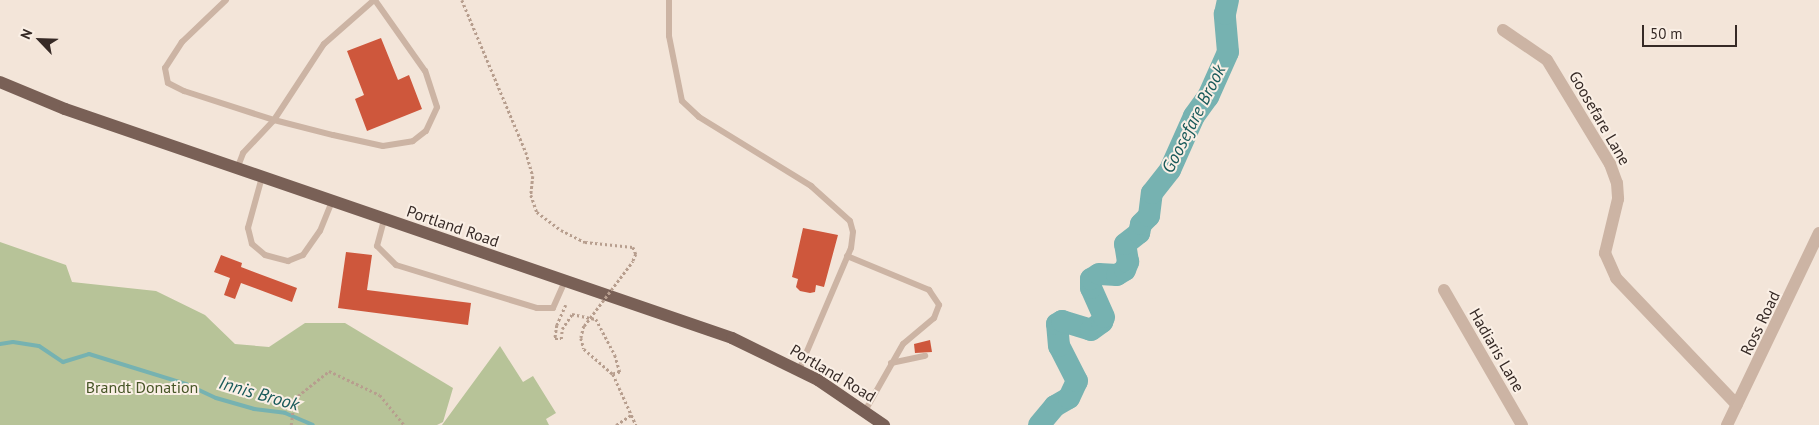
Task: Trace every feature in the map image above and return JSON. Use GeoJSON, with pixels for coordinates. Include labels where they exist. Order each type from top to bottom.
{"type":"FeatureCollection","features":[{"type":"Feature","properties":{"kind":"main road","name":"Portland Road"},"geometry":{"type":"LineString","coordinates":[[0,82],[65,110],[732,338],[799,370],[884,425]]}},
{"type":"Feature","properties":{"kind":"street","name":"Goosefare Lane"},"geometry":{"type":"LineString","coordinates":[[1503,30],[1547,60],[1613,170],[1618,199],[1605,252],[1612,271],[1737,406]]}},
{"type":"Feature","properties":{"kind":"street","name":"Ross Road"},"geometry":{"type":"LineString","coordinates":[[1727,425],[1819,233]]}},
{"type":"Feature","properties":{"kind":"street","name":"Hadiaris Lane"},"geometry":{"type":"LineString","coordinates":[[1444,290],[1522,425]]}},
{"type":"Feature","properties":{"kind":"lane"},"geometry":{"type":"LineString","coordinates":[[226,0],[182,42],[165,68],[168,83],[184,91],[274,120],[383,146],[413,141],[426,131],[436,107],[424,71],[375,0],[324,44],[274,120],[243,153],[237,168]]}},
{"type":"Feature","properties":{"kind":"lane"},"geometry":{"type":"LineString","coordinates":[[668,0],[669,36],[682,101],[699,116],[811,186],[840,209],[853,232],[848,256],[799,370]]}},
{"type":"Feature","properties":{"kind":"lane"},"geometry":{"type":"LineString","coordinates":[[262,177],[248,228],[252,244],[265,255],[288,261],[303,255],[320,231],[332,201]]}},
{"type":"Feature","properties":{"kind":"lane"},"geometry":{"type":"LineString","coordinates":[[384,220],[377,246],[396,265],[537,308],[553,308],[569,282]]}},
{"type":"Feature","properties":{"kind":"lane"},"geometry":{"type":"LineString","coordinates":[[848,256],[929,290],[938,300],[934,318],[903,344],[865,411]]}},
{"type":"Feature","properties":{"kind":"lane"},"geometry":{"type":"LineString","coordinates":[[891,363],[925,356]]}},
{"type":"Feature","properties":{"kind":"path"},"geometry":{"type":"LineString","coordinates":[[462,0],[526,152],[533,176],[532,200],[540,216],[585,242],[633,247],[636,254],[584,326],[581,338],[584,349],[614,374],[636,425]]}},
{"type":"Feature","properties":{"kind":"path"},"geometry":{"type":"LineString","coordinates":[[569,282],[555,339],[561,338],[562,329],[572,314],[596,319],[615,356],[620,372],[614,374]]}},
{"type":"Feature","properties":{"kind":"path"},"geometry":{"type":"LineString","coordinates":[[291,425],[294,399],[329,371],[380,395],[404,425]]}},
{"type":"Feature","properties":{"kind":"path"},"geometry":{"type":"LineString","coordinates":[[616,425],[632,415]]}},
{"type":"Feature","properties":{"kind":"green space","name":"Brandt Donation"},"geometry":{"type":"Polygon","coordinates":[[[0,242],[66,265],[72,282],[156,291],[205,315],[235,344],[269,347],[305,323],[345,323],[453,388],[443,422],[437,425],[0,425],[0,242]]]}},
{"type":"Feature","properties":{"kind":"green space"},"geometry":{"type":"Polygon","coordinates":[[[500,346],[523,382],[533,376],[556,413],[546,419],[549,425],[442,425],[500,346]]]}},
{"type":"Feature","properties":{"kind":"building"},"geometry":{"type":"Polygon","coordinates":[[[381,38],[398,80],[409,75],[422,109],[367,131],[355,99],[364,95],[347,51],[381,38]]]}},
{"type":"Feature","properties":{"kind":"building"},"geometry":{"type":"Polygon","coordinates":[[[803,228],[838,235],[824,287],[816,285],[815,292],[810,293],[800,291],[796,287],[798,279],[792,277],[803,228]]]}},
{"type":"Feature","properties":{"kind":"building"},"geometry":{"type":"Polygon","coordinates":[[[346,252],[372,255],[367,290],[471,303],[468,325],[338,308],[346,252]]]}},
{"type":"Feature","properties":{"kind":"building"},"geometry":{"type":"Polygon","coordinates":[[[221,255],[242,263],[241,267],[297,288],[292,302],[241,283],[235,299],[224,295],[230,278],[214,272],[221,255]]]}},
{"type":"Feature","properties":{"kind":"building"},"geometry":{"type":"Polygon","coordinates":[[[930,340],[932,352],[915,353],[914,344],[930,340]]]}},
{"type":"Feature","properties":{"kind":"waterway","name":"Goosefare Brook"},"geometry":{"type":"LineString","coordinates":[[1039,425],[1055,406],[1069,398],[1077,381],[1059,346],[1057,324],[1062,321],[1091,330],[1102,322],[1104,317],[1091,288],[1091,279],[1099,274],[1117,275],[1125,270],[1128,262],[1125,244],[1139,233],[1141,224],[1149,216],[1152,193],[1170,170],[1194,116],[1208,97],[1228,52],[1225,14],[1228,0]]}},
{"type":"Feature","properties":{"kind":"waterway","name":"Innis Brook"},"geometry":{"type":"LineString","coordinates":[[0,344],[13,342],[39,346],[63,362],[89,354],[186,384],[216,398],[254,409],[285,413],[313,425]]}}]}
